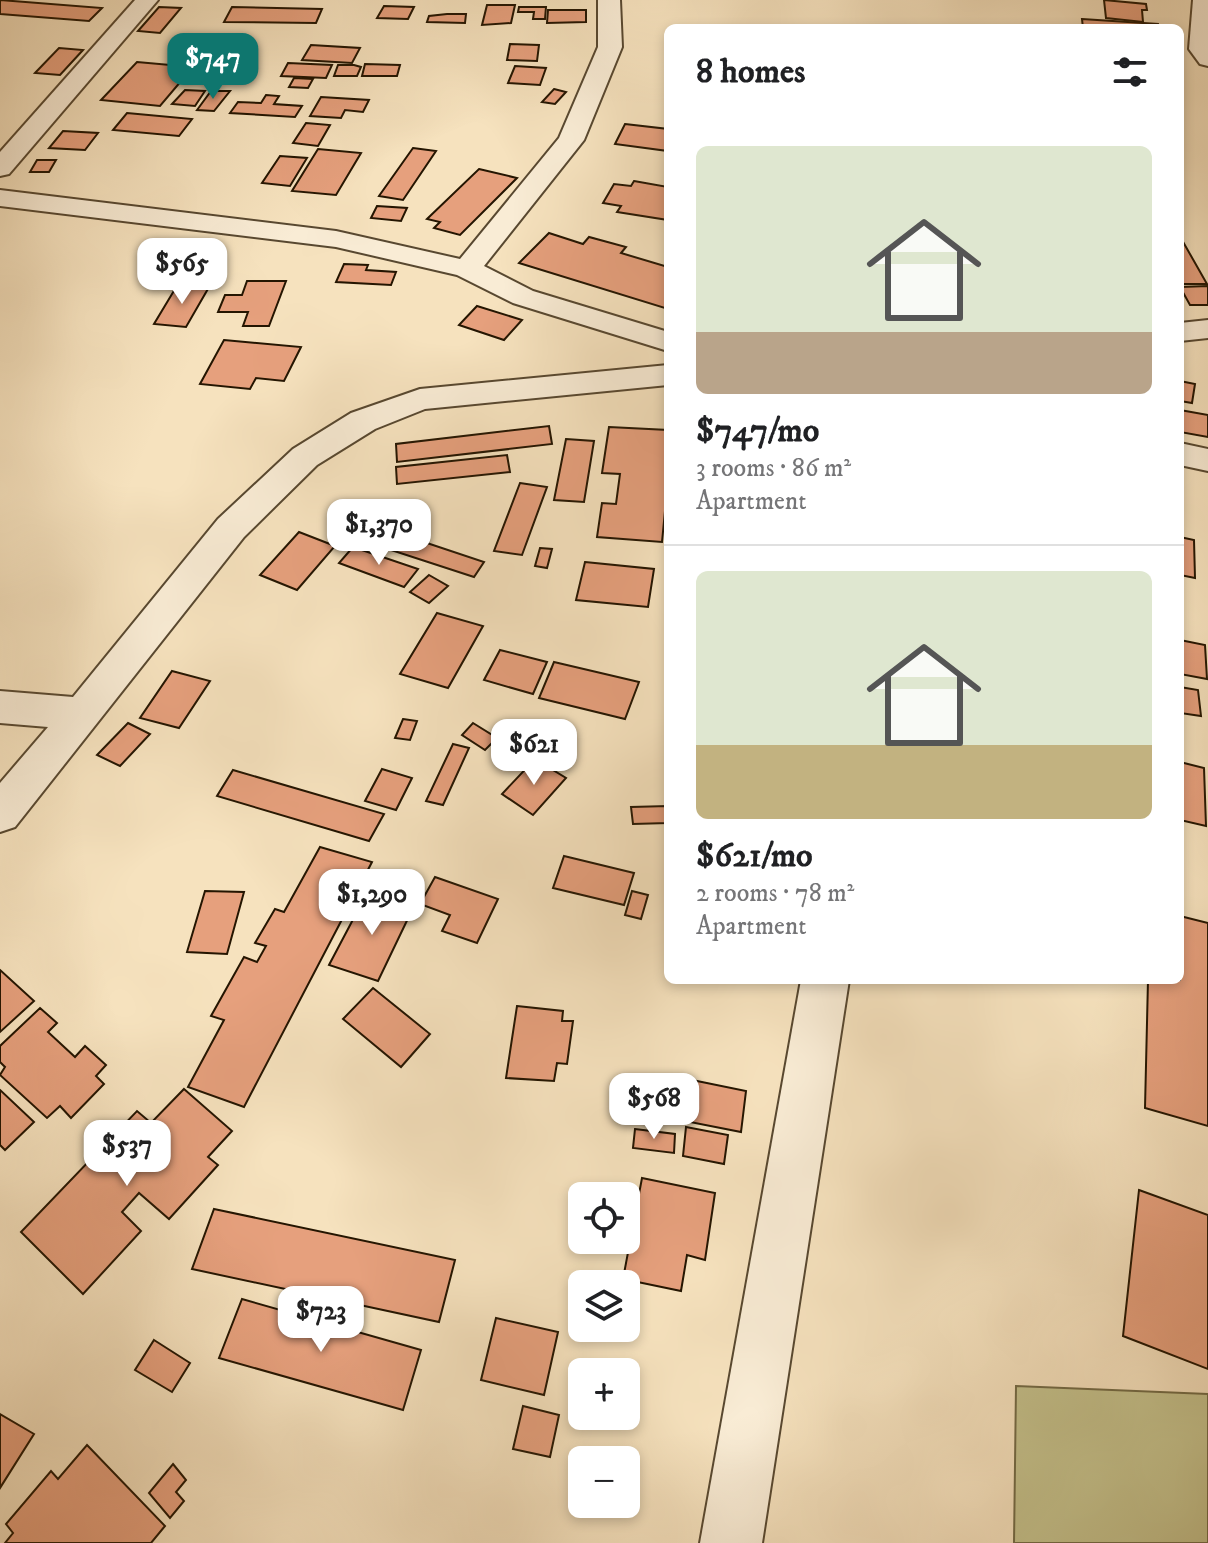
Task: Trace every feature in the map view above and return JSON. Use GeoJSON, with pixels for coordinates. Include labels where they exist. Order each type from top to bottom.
{"type":"FeatureCollection","features":[{"type":"Feature","properties":{"kind":"street"},"geometry":{"type":"LineString","coordinates":[[0,168],[147,0]]}},
{"type":"Feature","properties":{"kind":"street"},"geometry":{"type":"LineString","coordinates":[[467,269],[571,140],[610,47],[609,0]]}},
{"type":"Feature","properties":{"kind":"street"},"geometry":{"type":"LineString","coordinates":[[1204,0],[1201,49],[1208,59]]}},
{"type":"Feature","properties":{"kind":"street"},"geometry":{"type":"LineString","coordinates":[[0,198],[336,239],[467,269],[523,297],[664,341]]}},
{"type":"Feature","properties":{"kind":"street"},"geometry":{"type":"LineString","coordinates":[[1184,332],[1208,329]]}},
{"type":"Feature","properties":{"kind":"street"},"geometry":{"type":"LineString","coordinates":[[0,814],[231,528],[305,457],[363,421],[420,399],[664,375]]}},
{"type":"Feature","properties":{"kind":"street"},"geometry":{"type":"LineString","coordinates":[[1184,455],[1208,460]]}},
{"type":"Feature","properties":{"kind":"street"},"geometry":{"type":"LineString","coordinates":[[0,707],[83,714]]}},
{"type":"Feature","properties":{"kind":"street"},"geometry":{"type":"LineString","coordinates":[[731,1543],[824,984]]}},
{"type":"Feature","properties":{"kind":"shaded area"},"geometry":{"type":"Polygon","coordinates":[[[1016,1386],[1208,1394],[1208,1543],[1014,1543],[1016,1386]]]}},
{"type":"Feature","properties":{"kind":"building"},"geometry":{"type":"Polygon","coordinates":[[[0,0],[102,8],[89,21],[0,14],[0,0]]]}},
{"type":"Feature","properties":{"kind":"building"},"geometry":{"type":"Polygon","coordinates":[[[1104,0],[1146,4],[1147,10],[1142,10],[1143,22],[1106,18],[1104,0]]]}},
{"type":"Feature","properties":{"kind":"building"},"geometry":{"type":"Polygon","coordinates":[[[487,5],[515,5],[511,23],[482,25],[487,5]]]}},
{"type":"Feature","properties":{"kind":"building"},"geometry":{"type":"Polygon","coordinates":[[[384,6],[414,7],[408,19],[377,18],[384,6]]]}},
{"type":"Feature","properties":{"kind":"building"},"geometry":{"type":"Polygon","coordinates":[[[159,7],[181,8],[160,33],[138,31],[159,7]]]}},
{"type":"Feature","properties":{"kind":"building"},"geometry":{"type":"Polygon","coordinates":[[[232,7],[322,9],[316,23],[224,22],[232,7]]]}},
{"type":"Feature","properties":{"kind":"building"},"geometry":{"type":"Polygon","coordinates":[[[519,7],[546,7],[545,19],[533,19],[534,12],[518,12],[519,7]]]}},
{"type":"Feature","properties":{"kind":"building"},"geometry":{"type":"Polygon","coordinates":[[[548,10],[586,10],[586,22],[547,23],[548,10]]]}},
{"type":"Feature","properties":{"kind":"building"},"geometry":{"type":"Polygon","coordinates":[[[466,14],[465,23],[427,22],[429,16],[466,14]]]}},
{"type":"Feature","properties":{"kind":"building"},"geometry":{"type":"Polygon","coordinates":[[[1082,19],[1158,24],[1083,24],[1082,19]]]}},
{"type":"Feature","properties":{"kind":"building"},"geometry":{"type":"Polygon","coordinates":[[[510,44],[539,45],[537,61],[507,60],[510,44]]]}},
{"type":"Feature","properties":{"kind":"building"},"geometry":{"type":"Polygon","coordinates":[[[311,45],[360,48],[352,63],[302,60],[311,45]]]}},
{"type":"Feature","properties":{"kind":"building"},"geometry":{"type":"Polygon","coordinates":[[[59,48],[83,50],[60,75],[35,73],[59,48]]]}},
{"type":"Feature","properties":{"kind":"building"},"geometry":{"type":"Polygon","coordinates":[[[137,62],[193,67],[160,106],[101,100],[137,62]]]}},
{"type":"Feature","properties":{"kind":"building"},"geometry":{"type":"Polygon","coordinates":[[[288,63],[332,65],[326,78],[281,76],[288,63]]]}},
{"type":"Feature","properties":{"kind":"building"},"geometry":{"type":"Polygon","coordinates":[[[365,64],[400,65],[397,76],[362,76],[365,64]]]}},
{"type":"Feature","properties":{"kind":"building"},"geometry":{"type":"Polygon","coordinates":[[[338,65],[361,67],[357,76],[334,76],[338,65]]]}},
{"type":"Feature","properties":{"kind":"building"},"geometry":{"type":"Polygon","coordinates":[[[515,66],[546,68],[540,85],[508,83],[515,66]]]}},
{"type":"Feature","properties":{"kind":"building"},"geometry":{"type":"Polygon","coordinates":[[[294,78],[313,79],[308,88],[289,87],[294,78]]]}},
{"type":"Feature","properties":{"kind":"building"},"geometry":{"type":"Polygon","coordinates":[[[554,89],[566,92],[555,104],[542,102],[554,89]]]}},
{"type":"Feature","properties":{"kind":"building"},"geometry":{"type":"Polygon","coordinates":[[[185,90],[205,91],[195,106],[172,104],[185,90]]]}},
{"type":"Feature","properties":{"kind":"building"},"geometry":{"type":"Polygon","coordinates":[[[211,91],[230,91],[214,111],[197,110],[211,91]]]}},
{"type":"Feature","properties":{"kind":"building"},"geometry":{"type":"Polygon","coordinates":[[[266,95],[279,96],[274,104],[302,106],[295,117],[230,113],[238,102],[261,103],[266,95]]]}},
{"type":"Feature","properties":{"kind":"building"},"geometry":{"type":"Polygon","coordinates":[[[321,97],[369,100],[363,112],[345,110],[341,118],[310,116],[321,97]]]}},
{"type":"Feature","properties":{"kind":"building"},"geometry":{"type":"Polygon","coordinates":[[[127,113],[192,119],[179,136],[113,130],[127,113]]]}},
{"type":"Feature","properties":{"kind":"building"},"geometry":{"type":"Polygon","coordinates":[[[306,123],[330,125],[318,146],[293,143],[306,123]]]}},
{"type":"Feature","properties":{"kind":"building"},"geometry":{"type":"Polygon","coordinates":[[[625,124],[664,129],[664,150],[615,144],[625,124]]]}},
{"type":"Feature","properties":{"kind":"building"},"geometry":{"type":"Polygon","coordinates":[[[63,131],[98,133],[85,150],[49,148],[63,131]]]}},
{"type":"Feature","properties":{"kind":"building"},"geometry":{"type":"Polygon","coordinates":[[[413,148],[436,151],[403,200],[379,196],[413,148]]]}},
{"type":"Feature","properties":{"kind":"building"},"geometry":{"type":"Polygon","coordinates":[[[318,149],[361,153],[336,195],[292,191],[318,149]]]}},
{"type":"Feature","properties":{"kind":"building"},"geometry":{"type":"Polygon","coordinates":[[[280,156],[307,158],[290,186],[262,183],[280,156]]]}},
{"type":"Feature","properties":{"kind":"building"},"geometry":{"type":"Polygon","coordinates":[[[37,160],[56,160],[49,172],[30,172],[37,160]]]}},
{"type":"Feature","properties":{"kind":"building"},"geometry":{"type":"Polygon","coordinates":[[[479,169],[517,178],[460,235],[434,228],[440,222],[427,219],[479,169]]]}},
{"type":"Feature","properties":{"kind":"building"},"geometry":{"type":"Polygon","coordinates":[[[634,181],[664,186],[664,219],[617,212],[621,206],[603,203],[614,184],[631,186],[634,181]]]}},
{"type":"Feature","properties":{"kind":"building"},"geometry":{"type":"Polygon","coordinates":[[[377,206],[407,208],[401,221],[371,218],[377,206]]]}},
{"type":"Feature","properties":{"kind":"building"},"geometry":{"type":"Polygon","coordinates":[[[549,233],[583,244],[589,237],[626,247],[621,253],[664,266],[664,308],[519,263],[549,233]]]}},
{"type":"Feature","properties":{"kind":"building"},"geometry":{"type":"Polygon","coordinates":[[[1184,244],[1207,284],[1184,284],[1184,244]]]}},
{"type":"Feature","properties":{"kind":"building"},"geometry":{"type":"Polygon","coordinates":[[[344,264],[368,265],[366,270],[396,272],[391,285],[336,282],[344,264]]]}},
{"type":"Feature","properties":{"kind":"building"},"geometry":{"type":"Polygon","coordinates":[[[247,281],[286,281],[269,326],[243,326],[248,312],[218,312],[225,295],[242,295],[247,281]]]}},
{"type":"Feature","properties":{"kind":"building"},"geometry":{"type":"Polygon","coordinates":[[[178,284],[209,287],[186,327],[154,324],[178,284]]]}},
{"type":"Feature","properties":{"kind":"building"},"geometry":{"type":"Polygon","coordinates":[[[1208,286],[1208,305],[1190,305],[1184,287],[1208,286]]]}},
{"type":"Feature","properties":{"kind":"building"},"geometry":{"type":"Polygon","coordinates":[[[477,306],[522,320],[504,340],[459,325],[477,306]]]}},
{"type":"Feature","properties":{"kind":"building"},"geometry":{"type":"Polygon","coordinates":[[[224,340],[301,347],[284,381],[256,378],[250,389],[200,384],[224,340]]]}},
{"type":"Feature","properties":{"kind":"building"},"geometry":{"type":"Polygon","coordinates":[[[1184,382],[1195,384],[1192,403],[1184,402],[1184,382]]]}},
{"type":"Feature","properties":{"kind":"building"},"geometry":{"type":"Polygon","coordinates":[[[1184,411],[1208,415],[1208,437],[1184,433],[1184,411]]]}},
{"type":"Feature","properties":{"kind":"building"},"geometry":{"type":"Polygon","coordinates":[[[549,426],[552,444],[397,462],[396,444],[549,426]]]}},
{"type":"Feature","properties":{"kind":"building"},"geometry":{"type":"Polygon","coordinates":[[[609,427],[664,430],[662,542],[597,537],[602,503],[616,504],[620,474],[602,473],[609,427]]]}},
{"type":"Feature","properties":{"kind":"building"},"geometry":{"type":"Polygon","coordinates":[[[566,439],[594,441],[584,502],[554,500],[566,439]]]}},
{"type":"Feature","properties":{"kind":"building"},"geometry":{"type":"Polygon","coordinates":[[[507,455],[510,472],[397,484],[396,467],[507,455]]]}},
{"type":"Feature","properties":{"kind":"building"},"geometry":{"type":"Polygon","coordinates":[[[520,483],[547,487],[522,555],[494,551],[520,483]]]}},
{"type":"Feature","properties":{"kind":"building"},"geometry":{"type":"Polygon","coordinates":[[[299,532],[335,546],[297,590],[260,575],[299,532]]]}},
{"type":"Feature","properties":{"kind":"building"},"geometry":{"type":"Polygon","coordinates":[[[400,534],[484,562],[474,577],[388,549],[400,534]]]}},
{"type":"Feature","properties":{"kind":"building"},"geometry":{"type":"Polygon","coordinates":[[[1184,538],[1194,540],[1195,578],[1184,576],[1184,538]]]}},
{"type":"Feature","properties":{"kind":"building"},"geometry":{"type":"Polygon","coordinates":[[[353,547],[418,569],[404,587],[339,563],[353,547]]]}},
{"type":"Feature","properties":{"kind":"building"},"geometry":{"type":"Polygon","coordinates":[[[540,548],[552,549],[547,568],[535,566],[540,548]]]}},
{"type":"Feature","properties":{"kind":"building"},"geometry":{"type":"Polygon","coordinates":[[[585,562],[654,569],[648,607],[576,600],[585,562]]]}},
{"type":"Feature","properties":{"kind":"building"},"geometry":{"type":"Polygon","coordinates":[[[429,575],[448,586],[429,603],[410,592],[429,575]]]}},
{"type":"Feature","properties":{"kind":"building"},"geometry":{"type":"Polygon","coordinates":[[[437,613],[483,626],[448,688],[400,674],[437,613]]]}},
{"type":"Feature","properties":{"kind":"building"},"geometry":{"type":"Polygon","coordinates":[[[1184,641],[1205,645],[1207,679],[1184,675],[1184,641]]]}},
{"type":"Feature","properties":{"kind":"building"},"geometry":{"type":"Polygon","coordinates":[[[500,650],[547,662],[533,694],[484,680],[500,650]]]}},
{"type":"Feature","properties":{"kind":"building"},"geometry":{"type":"Polygon","coordinates":[[[554,662],[639,682],[625,719],[539,698],[554,662]]]}},
{"type":"Feature","properties":{"kind":"building"},"geometry":{"type":"Polygon","coordinates":[[[172,671],[210,681],[179,728],[140,718],[172,671]]]}},
{"type":"Feature","properties":{"kind":"building"},"geometry":{"type":"Polygon","coordinates":[[[1184,688],[1198,690],[1201,716],[1184,714],[1184,688]]]}},
{"type":"Feature","properties":{"kind":"building"},"geometry":{"type":"Polygon","coordinates":[[[403,719],[417,721],[410,740],[395,738],[403,719]]]}},
{"type":"Feature","properties":{"kind":"building"},"geometry":{"type":"Polygon","coordinates":[[[128,723],[150,734],[120,766],[97,755],[128,723]]]}},
{"type":"Feature","properties":{"kind":"building"},"geometry":{"type":"Polygon","coordinates":[[[473,723],[497,738],[485,750],[462,735],[473,723]]]}},
{"type":"Feature","properties":{"kind":"building"},"geometry":{"type":"Polygon","coordinates":[[[453,744],[469,748],[443,805],[426,801],[453,744]]]}},
{"type":"Feature","properties":{"kind":"building"},"geometry":{"type":"Polygon","coordinates":[[[535,759],[566,778],[533,815],[502,794],[535,759]]]}},
{"type":"Feature","properties":{"kind":"building"},"geometry":{"type":"Polygon","coordinates":[[[1184,763],[1204,768],[1206,826],[1184,821],[1184,763]]]}},
{"type":"Feature","properties":{"kind":"building"},"geometry":{"type":"Polygon","coordinates":[[[382,769],[412,778],[396,810],[365,801],[382,769]]]}},
{"type":"Feature","properties":{"kind":"building"},"geometry":{"type":"Polygon","coordinates":[[[233,770],[384,814],[369,841],[217,796],[233,770]]]}},
{"type":"Feature","properties":{"kind":"building"},"geometry":{"type":"Polygon","coordinates":[[[664,806],[664,823],[633,824],[631,807],[664,806]]]}},
{"type":"Feature","properties":{"kind":"building"},"geometry":{"type":"Polygon","coordinates":[[[320,847],[372,862],[244,1107],[188,1087],[224,1020],[211,1016],[244,957],[257,962],[266,946],[255,943],[275,909],[284,912],[320,847]]]}},
{"type":"Feature","properties":{"kind":"building"},"geometry":{"type":"Polygon","coordinates":[[[564,856],[634,873],[624,905],[553,888],[564,856]]]}},
{"type":"Feature","properties":{"kind":"building"},"geometry":{"type":"Polygon","coordinates":[[[435,877],[498,899],[477,943],[442,931],[450,915],[420,904],[435,877]]]}},
{"type":"Feature","properties":{"kind":"building"},"geometry":{"type":"Polygon","coordinates":[[[205,891],[244,892],[227,954],[187,952],[205,891]]]}},
{"type":"Feature","properties":{"kind":"building"},"geometry":{"type":"Polygon","coordinates":[[[632,891],[648,895],[641,919],[625,915],[632,891]]]}},
{"type":"Feature","properties":{"kind":"building"},"geometry":{"type":"Polygon","coordinates":[[[367,893],[413,908],[378,981],[329,965],[367,893]]]}},
{"type":"Feature","properties":{"kind":"building"},"geometry":{"type":"Polygon","coordinates":[[[1184,917],[1208,923],[1208,1126],[1145,1108],[1148,984],[1184,984],[1184,917]]]}},
{"type":"Feature","properties":{"kind":"building"},"geometry":{"type":"Polygon","coordinates":[[[0,970],[34,1001],[0,1032],[0,970]]]}},
{"type":"Feature","properties":{"kind":"building"},"geometry":{"type":"Polygon","coordinates":[[[373,988],[430,1034],[401,1067],[343,1019],[373,988]]]}},
{"type":"Feature","properties":{"kind":"building"},"geometry":{"type":"Polygon","coordinates":[[[517,1006],[563,1011],[562,1021],[573,1021],[567,1064],[557,1063],[554,1081],[506,1078],[517,1006]]]}},
{"type":"Feature","properties":{"kind":"building"},"geometry":{"type":"Polygon","coordinates":[[[40,1008],[57,1023],[48,1032],[75,1057],[85,1046],[106,1065],[96,1076],[104,1084],[71,1118],[60,1106],[47,1118],[0,1075],[5,1067],[0,1062],[0,1046],[40,1008]]]}},
{"type":"Feature","properties":{"kind":"building"},"geometry":{"type":"Polygon","coordinates":[[[697,1081],[746,1091],[741,1132],[690,1122],[697,1081]]]}},
{"type":"Feature","properties":{"kind":"building"},"geometry":{"type":"Polygon","coordinates":[[[184,1089],[232,1131],[208,1157],[218,1165],[169,1219],[139,1193],[122,1212],[141,1231],[83,1294],[21,1232],[137,1111],[151,1123],[184,1089]]]}},
{"type":"Feature","properties":{"kind":"building"},"geometry":{"type":"Polygon","coordinates":[[[0,1090],[34,1122],[5,1150],[0,1145],[0,1090]]]}},
{"type":"Feature","properties":{"kind":"building"},"geometry":{"type":"Polygon","coordinates":[[[686,1127],[728,1135],[724,1164],[683,1156],[686,1127]]]}},
{"type":"Feature","properties":{"kind":"building"},"geometry":{"type":"Polygon","coordinates":[[[635,1129],[675,1134],[674,1153],[633,1148],[635,1129]]]}},
{"type":"Feature","properties":{"kind":"building"},"geometry":{"type":"Polygon","coordinates":[[[642,1178],[715,1193],[705,1260],[687,1255],[681,1291],[640,1283],[640,1270],[625,1270],[628,1254],[640,1254],[642,1178]]]}},
{"type":"Feature","properties":{"kind":"building"},"geometry":{"type":"Polygon","coordinates":[[[1139,1190],[1208,1215],[1208,1369],[1123,1336],[1139,1190]]]}},
{"type":"Feature","properties":{"kind":"building"},"geometry":{"type":"Polygon","coordinates":[[[214,1209],[455,1260],[439,1322],[192,1269],[214,1209]]]}},
{"type":"Feature","properties":{"kind":"building"},"geometry":{"type":"Polygon","coordinates":[[[242,1299],[421,1350],[403,1410],[219,1358],[242,1299]]]}},
{"type":"Feature","properties":{"kind":"building"},"geometry":{"type":"Polygon","coordinates":[[[496,1318],[558,1332],[544,1395],[481,1380],[496,1318]]]}},
{"type":"Feature","properties":{"kind":"building"},"geometry":{"type":"Polygon","coordinates":[[[154,1340],[190,1363],[172,1392],[135,1370],[154,1340]]]}},
{"type":"Feature","properties":{"kind":"building"},"geometry":{"type":"Polygon","coordinates":[[[523,1406],[559,1415],[550,1457],[513,1449],[523,1406]]]}},
{"type":"Feature","properties":{"kind":"building"},"geometry":{"type":"Polygon","coordinates":[[[0,1414],[34,1434],[0,1488],[0,1414]]]}},
{"type":"Feature","properties":{"kind":"building"},"geometry":{"type":"Polygon","coordinates":[[[87,1445],[165,1526],[151,1543],[5,1543],[13,1533],[6,1524],[51,1471],[58,1479],[87,1445]]]}},
{"type":"Feature","properties":{"kind":"building"},"geometry":{"type":"Polygon","coordinates":[[[173,1464],[186,1480],[176,1492],[184,1501],[170,1518],[149,1493],[173,1464]]]}}]}
